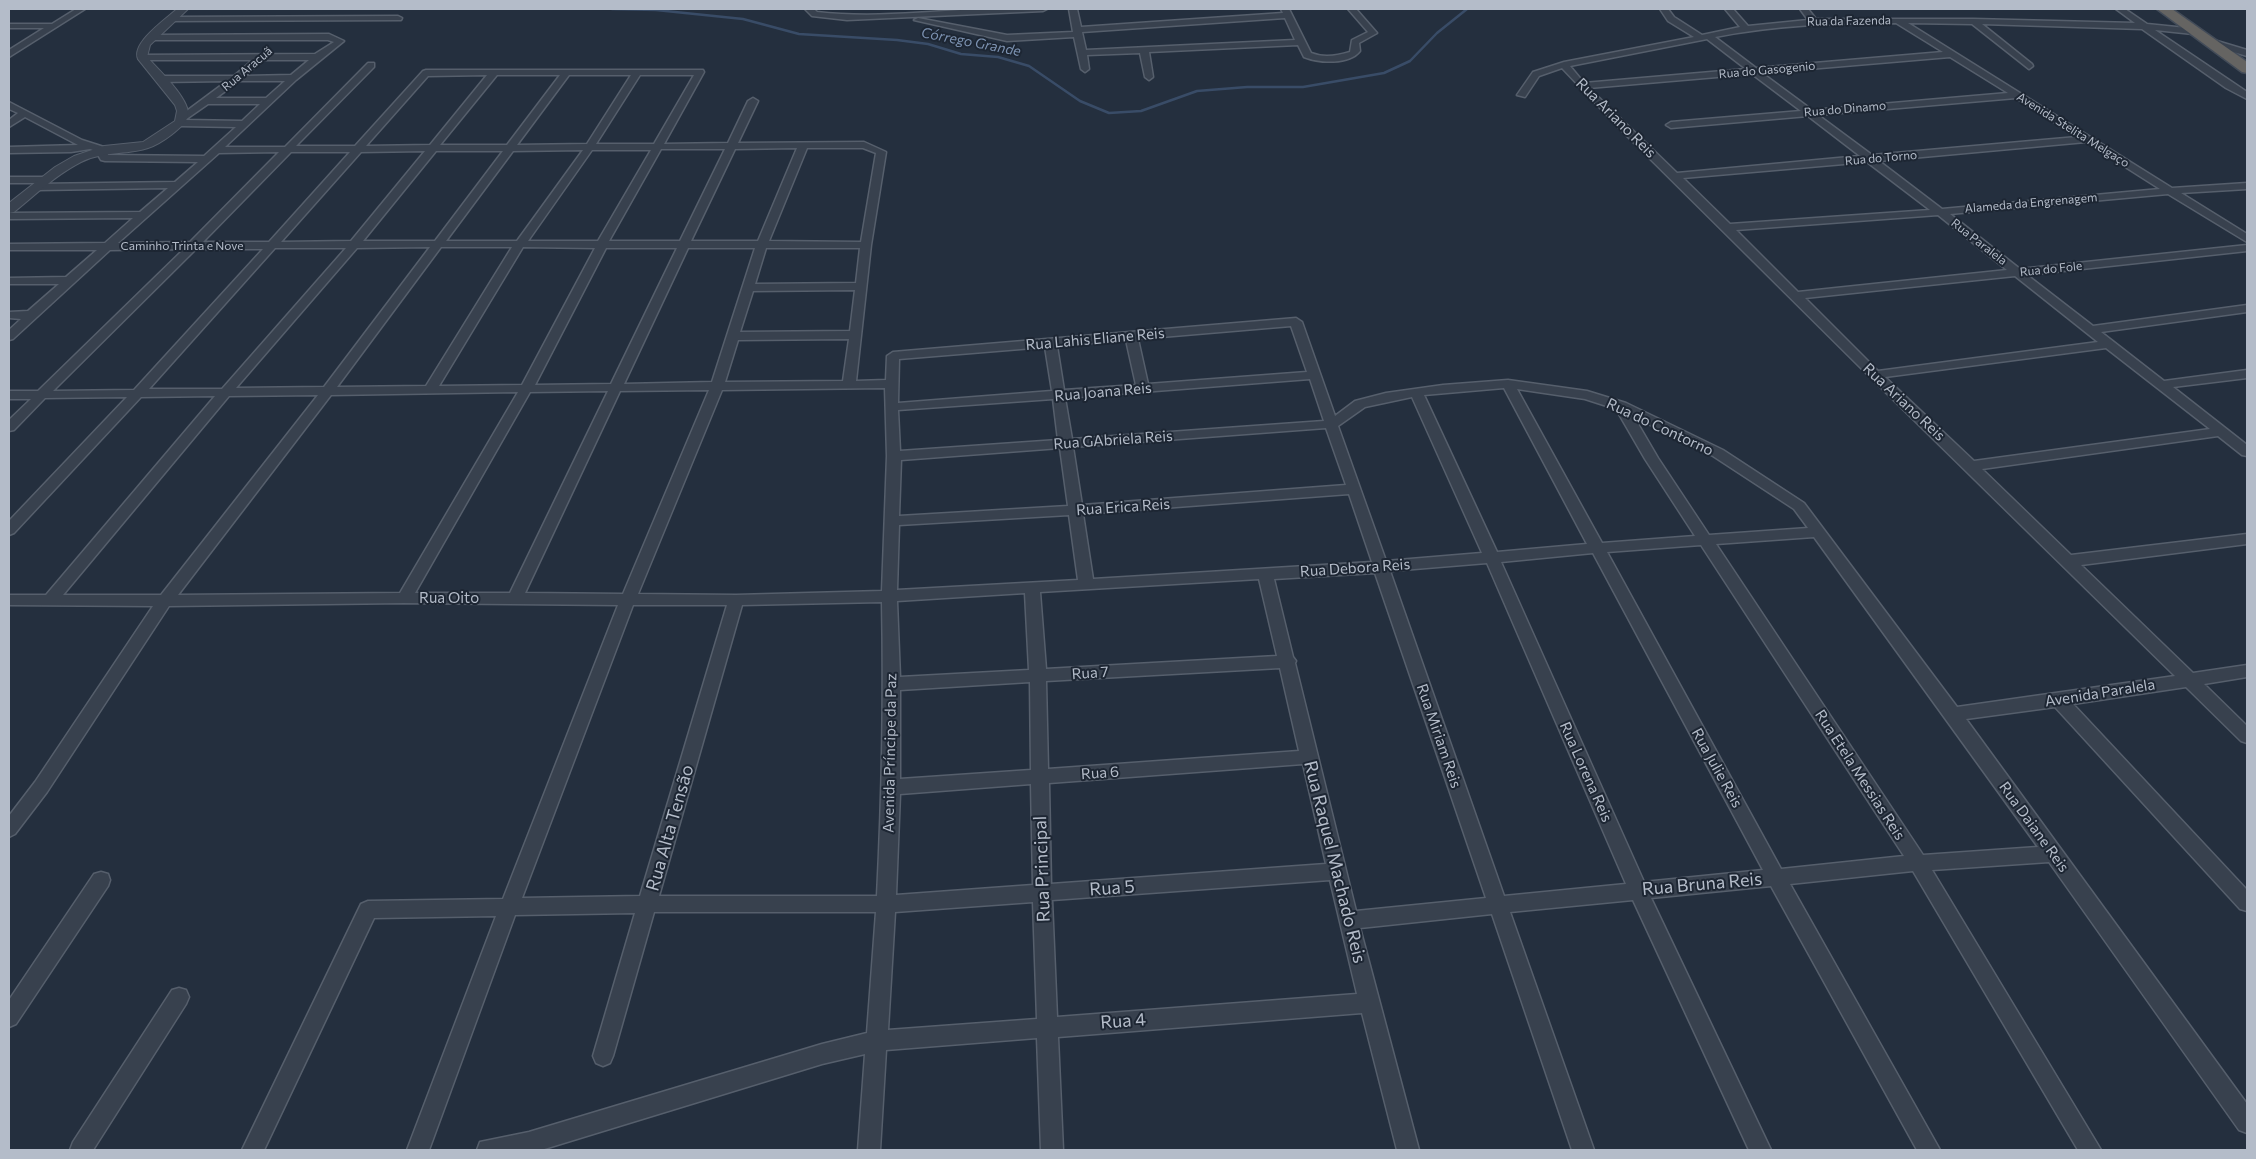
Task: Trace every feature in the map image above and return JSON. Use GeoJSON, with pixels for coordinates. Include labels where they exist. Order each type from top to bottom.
{"type":"FeatureCollection","features":[{"type":"Feature","properties":{"kind":"highway"},"geometry":{"type":"LineString","coordinates":[[2164,9],[2247,69]]}},
{"type":"Feature","properties":{"kind":"street"},"geometry":{"type":"LineString","coordinates":[[9,54],[81,9]]}},
{"type":"Feature","properties":{"kind":"street"},"geometry":{"type":"LineString","coordinates":[[183,9],[151,38],[142,50],[142,57],[160,80],[171,90],[182,108],[182,121],[245,124]]}},
{"type":"Feature","properties":{"kind":"street"},"geometry":{"type":"LineString","coordinates":[[892,16],[928,11],[1043,9]]}},
{"type":"Feature","properties":{"kind":"street"},"geometry":{"type":"LineString","coordinates":[[1073,9],[1085,69]]}},
{"type":"Feature","properties":{"kind":"street"},"geometry":{"type":"LineString","coordinates":[[810,10],[815,14],[831,17],[875,13],[1007,38],[1286,12],[1307,55],[1317,58],[1353,54],[1356,51],[1355,42],[1373,33],[1352,9]]}},
{"type":"Feature","properties":{"kind":"street","name":"Rua Paralela"},"geometry":{"type":"LineString","coordinates":[[1664,9],[1671,19],[1704,37],[1809,112],[2162,384],[2220,432],[2244,446]]}},
{"type":"Feature","properties":{"kind":"street"},"geometry":{"type":"LineString","coordinates":[[1729,9],[1746,29]]}},
{"type":"Feature","properties":{"kind":"street"},"geometry":{"type":"LineString","coordinates":[[1804,9],[1813,22]]}},
{"type":"Feature","properties":{"kind":"street"},"geometry":{"type":"LineString","coordinates":[[1875,9],[1883,20]]}},
{"type":"Feature","properties":{"kind":"street"},"geometry":{"type":"LineString","coordinates":[[2120,9],[2247,96]]}},
{"type":"Feature","properties":{"kind":"street"},"geometry":{"type":"LineString","coordinates":[[171,19],[398,18]]}},
{"type":"Feature","properties":{"kind":"street","name":"Rua Aracuã"},"geometry":{"type":"LineString","coordinates":[[104,150],[146,145],[182,121],[236,79],[285,37],[310,19]]}},
{"type":"Feature","properties":{"kind":"street","name":"Rua da Fazenda"},"geometry":{"type":"LineString","coordinates":[[1522,95],[1536,74],[1564,65],[1760,26],[1883,20],[1973,21],[2145,25],[2193,31]]}},
{"type":"Feature","properties":{"kind":"street","name":"Avenida Stelita Melgaço"},"geometry":{"type":"LineString","coordinates":[[1898,21],[2018,94],[2247,239]]}},
{"type":"Feature","properties":{"kind":"street"},"geometry":{"type":"LineString","coordinates":[[1973,21],[2028,66]]}},
{"type":"Feature","properties":{"kind":"street"},"geometry":{"type":"LineString","coordinates":[[9,26],[52,26]]}},
{"type":"Feature","properties":{"kind":"street"},"geometry":{"type":"LineString","coordinates":[[9,336],[175,185],[217,150],[293,78],[317,57],[340,42],[330,37],[151,38]]}},
{"type":"Feature","properties":{"kind":"street"},"geometry":{"type":"LineString","coordinates":[[2207,41],[2247,53]]}},
{"type":"Feature","properties":{"kind":"street"},"geometry":{"type":"LineString","coordinates":[[9,45],[23,44]]}},
{"type":"Feature","properties":{"kind":"street"},"geometry":{"type":"LineString","coordinates":[[1082,53],[1302,44]]}},
{"type":"Feature","properties":{"kind":"street"},"geometry":{"type":"LineString","coordinates":[[1144,50],[1149,77]]}},
{"type":"Feature","properties":{"kind":"street","name":"Rua do Gasogenio"},"geometry":{"type":"LineString","coordinates":[[1582,86],[1952,54]]}},
{"type":"Feature","properties":{"kind":"street"},"geometry":{"type":"LineString","coordinates":[[142,57],[317,57]]}},
{"type":"Feature","properties":{"kind":"street"},"geometry":{"type":"LineString","coordinates":[[9,427],[290,149],[371,65]]}},
{"type":"Feature","properties":{"kind":"street","name":"Rua Ariano Reis"},"geometry":{"type":"LineString","coordinates":[[1564,65],[1582,86],[1875,375],[1971,466],[2247,736]]}},
{"type":"Feature","properties":{"kind":"street"},"geometry":{"type":"LineString","coordinates":[[51,599],[225,393],[354,245],[495,72]]}},
{"type":"Feature","properties":{"kind":"street"},"geometry":{"type":"LineString","coordinates":[[9,828],[41,786],[165,601],[328,392],[567,72]]}},
{"type":"Feature","properties":{"kind":"street"},"geometry":{"type":"LineString","coordinates":[[429,391],[520,244],[589,148],[637,72]]}},
{"type":"Feature","properties":{"kind":"street"},"geometry":{"type":"LineString","coordinates":[[9,530],[136,394],[426,73],[700,72],[659,147],[602,244],[526,389],[404,598]]}},
{"type":"Feature","properties":{"kind":"street"},"geometry":{"type":"LineString","coordinates":[[160,80],[293,78]]}},
{"type":"Feature","properties":{"kind":"street","name":"Rua do Dinamo"},"geometry":{"type":"LineString","coordinates":[[1671,125],[2018,94]]}},
{"type":"Feature","properties":{"kind":"street"},"geometry":{"type":"LineString","coordinates":[[207,101],[268,101]]}},
{"type":"Feature","properties":{"kind":"street"},"geometry":{"type":"LineString","coordinates":[[515,598],[616,388],[682,244],[753,101]]}},
{"type":"Feature","properties":{"kind":"street"},"geometry":{"type":"LineString","coordinates":[[9,105],[90,151]]}},
{"type":"Feature","properties":{"kind":"street"},"geometry":{"type":"LineString","coordinates":[[9,124],[24,113]]}},
{"type":"Feature","properties":{"kind":"street","name":"Rua do Torno"},"geometry":{"type":"LineString","coordinates":[[1675,176],[2087,139]]}},
{"type":"Feature","properties":{"kind":"street"},"geometry":{"type":"LineString","coordinates":[[418,1150],[509,907],[628,599],[717,387],[762,244],[803,146]]}},
{"type":"Feature","properties":{"kind":"street"},"geometry":{"type":"LineString","coordinates":[[217,150],[864,146],[881,152],[866,244],[849,385]]}},
{"type":"Feature","properties":{"kind":"street"},"geometry":{"type":"LineString","coordinates":[[9,150],[104,150],[103,155],[112,159],[207,159]]}},
{"type":"Feature","properties":{"kind":"street"},"geometry":{"type":"LineString","coordinates":[[9,209],[59,170],[90,151]]}},
{"type":"Feature","properties":{"kind":"street"},"geometry":{"type":"LineString","coordinates":[[9,180],[41,183],[175,185]]}},
{"type":"Feature","properties":{"kind":"street","name":"Alameda da Engrenagem"},"geometry":{"type":"LineString","coordinates":[[1726,228],[1811,219],[1940,212],[2167,190],[2247,186]]}},
{"type":"Feature","properties":{"kind":"street"},"geometry":{"type":"LineString","coordinates":[[9,216],[143,215]]}},
{"type":"Feature","properties":{"kind":"street","name":"Caminho Trinta e Nove"},"geometry":{"type":"LineString","coordinates":[[9,247],[866,244]]}},
{"type":"Feature","properties":{"kind":"street","name":"Rua do Fole"},"geometry":{"type":"LineString","coordinates":[[1795,296],[2247,248]]}},
{"type":"Feature","properties":{"kind":"street"},"geometry":{"type":"LineString","coordinates":[[9,280],[69,280]]}},
{"type":"Feature","properties":{"kind":"street"},"geometry":{"type":"LineString","coordinates":[[748,288],[861,286]]}},
{"type":"Feature","properties":{"kind":"street"},"geometry":{"type":"LineString","coordinates":[[2090,330],[2247,308]]}},
{"type":"Feature","properties":{"kind":"street"},"geometry":{"type":"LineString","coordinates":[[9,315],[33,315]]}},
{"type":"Feature","properties":{"kind":"street","name":"Rua Lahis Eliane Reis"},"geometry":{"type":"LineString","coordinates":[[893,356],[1296,322]]}},
{"type":"Feature","properties":{"kind":"street","name":"Rua Miriam Reis"},"geometry":{"type":"LineString","coordinates":[[1296,322],[1583,1150]]}},
{"type":"Feature","properties":{"kind":"street"},"geometry":{"type":"LineString","coordinates":[[733,336],[855,334]]}},
{"type":"Feature","properties":{"kind":"street"},"geometry":{"type":"LineString","coordinates":[[1131,336],[1143,389]]}},
{"type":"Feature","properties":{"kind":"street"},"geometry":{"type":"LineString","coordinates":[[1051,342],[1086,584]]}},
{"type":"Feature","properties":{"kind":"street"},"geometry":{"type":"LineString","coordinates":[[1875,375],[2110,344]]}},
{"type":"Feature","properties":{"kind":"street","name":"Avenida Príncipe da Paz"},"geometry":{"type":"LineString","coordinates":[[869,1150],[886,904],[891,787],[892,684],[889,596],[894,456],[891,407],[893,356]]}},
{"type":"Feature","properties":{"kind":"street"},"geometry":{"type":"LineString","coordinates":[[2162,384],[2247,374]]}},
{"type":"Feature","properties":{"kind":"street","name":"Rua Joana Reis"},"geometry":{"type":"LineString","coordinates":[[891,407],[1314,375]]}},
{"type":"Feature","properties":{"kind":"street"},"geometry":{"type":"LineString","coordinates":[[9,395],[892,384]]}},
{"type":"Feature","properties":{"kind":"street","name":"Rua do Contorno"},"geometry":{"type":"LineString","coordinates":[[1332,424],[1360,404],[1416,392],[1508,384],[1587,395],[1621,406],[1718,453],[1799,506],[1820,532]]}},
{"type":"Feature","properties":{"kind":"street","name":"Rua Julie Reis"},"geometry":{"type":"LineString","coordinates":[[1508,384],[1776,877],[1929,1150]]}},
{"type":"Feature","properties":{"kind":"street","name":"Rua Lorena Reis"},"geometry":{"type":"LineString","coordinates":[[1416,392],[1456,476],[1638,890],[1760,1150]]}},
{"type":"Feature","properties":{"kind":"street","name":"Rua Etela Messias Reis"},"geometry":{"type":"LineString","coordinates":[[1621,406],[1652,459],[1918,863],[2090,1150]]}},
{"type":"Feature","properties":{"kind":"street","name":"Rua GAbriela Reis"},"geometry":{"type":"LineString","coordinates":[[894,456],[1332,424]]}},
{"type":"Feature","properties":{"kind":"street"},"geometry":{"type":"LineString","coordinates":[[1971,466],[2220,432]]}},
{"type":"Feature","properties":{"kind":"street","name":"Rua Erica Reis"},"geometry":{"type":"LineString","coordinates":[[892,521],[1076,510],[1353,489]]}},
{"type":"Feature","properties":{"kind":"street","name":"Rua Debora Reis"},"geometry":{"type":"LineString","coordinates":[[889,596],[1265,574],[1820,532]]}},
{"type":"Feature","properties":{"kind":"street","name":"Rua Daiane Reis"},"geometry":{"type":"LineString","coordinates":[[1820,532],[2247,1122]]}},
{"type":"Feature","properties":{"kind":"street"},"geometry":{"type":"LineString","coordinates":[[2068,562],[2247,539]]}},
{"type":"Feature","properties":{"kind":"street","name":"Rua Raquel Machado Reis"},"geometry":{"type":"LineString","coordinates":[[1265,574],[1288,661],[1369,1003],[1408,1150]]}},
{"type":"Feature","properties":{"kind":"street","name":"Rua Principal"},"geometry":{"type":"LineString","coordinates":[[1032,587],[1038,677],[1042,894],[1052,1150]]}},
{"type":"Feature","properties":{"kind":"street","name":"Rua Oito"},"geometry":{"type":"LineString","coordinates":[[9,600],[165,601],[404,598],[736,600],[889,596]]}},
{"type":"Feature","properties":{"kind":"street","name":"Rua Alta Tensão"},"geometry":{"type":"LineString","coordinates":[[603,1056],[736,600]]}},
{"type":"Feature","properties":{"kind":"street","name":"Rua 7"},"geometry":{"type":"LineString","coordinates":[[892,684],[1288,661]]}},
{"type":"Feature","properties":{"kind":"street","name":"Avenida Paralela"},"geometry":{"type":"LineString","coordinates":[[1953,714],[2247,671]]}},
{"type":"Feature","properties":{"kind":"street"},"geometry":{"type":"LineString","coordinates":[[2059,700],[2247,903]]}},
{"type":"Feature","properties":{"kind":"street","name":"Rua 6"},"geometry":{"type":"LineString","coordinates":[[891,787],[1039,778],[1310,757]]}},
{"type":"Feature","properties":{"kind":"street","name":"Rua Bruna Reis"},"geometry":{"type":"LineString","coordinates":[[1350,920],[1918,863],[2054,854]]}},
{"type":"Feature","properties":{"kind":"street","name":"Rua 5"},"geometry":{"type":"LineString","coordinates":[[253,1150],[368,910],[647,904],[886,904],[1338,871]]}},
{"type":"Feature","properties":{"kind":"street"},"geometry":{"type":"LineString","coordinates":[[9,1017],[101,880]]}},
{"type":"Feature","properties":{"kind":"street"},"geometry":{"type":"LineString","coordinates":[[81,1150],[179,997]]}},
{"type":"Feature","properties":{"kind":"street","name":"Rua 4"},"geometry":{"type":"LineString","coordinates":[[488,1150],[529,1142],[822,1054],[876,1041],[1369,1003]]}},
{"type":"Feature","properties":{"kind":"waterway","name":"Córrego Grande"},"geometry":{"type":"LineString","coordinates":[[612,9],[656,10],[743,19],[799,34],[897,40],[928,44],[961,54],[998,57],[1029,66],[1080,101],[1109,113],[1141,111],[1197,91],[1247,87],[1303,87],[1384,73],[1410,61],[1437,33],[1467,9]]}}]}
